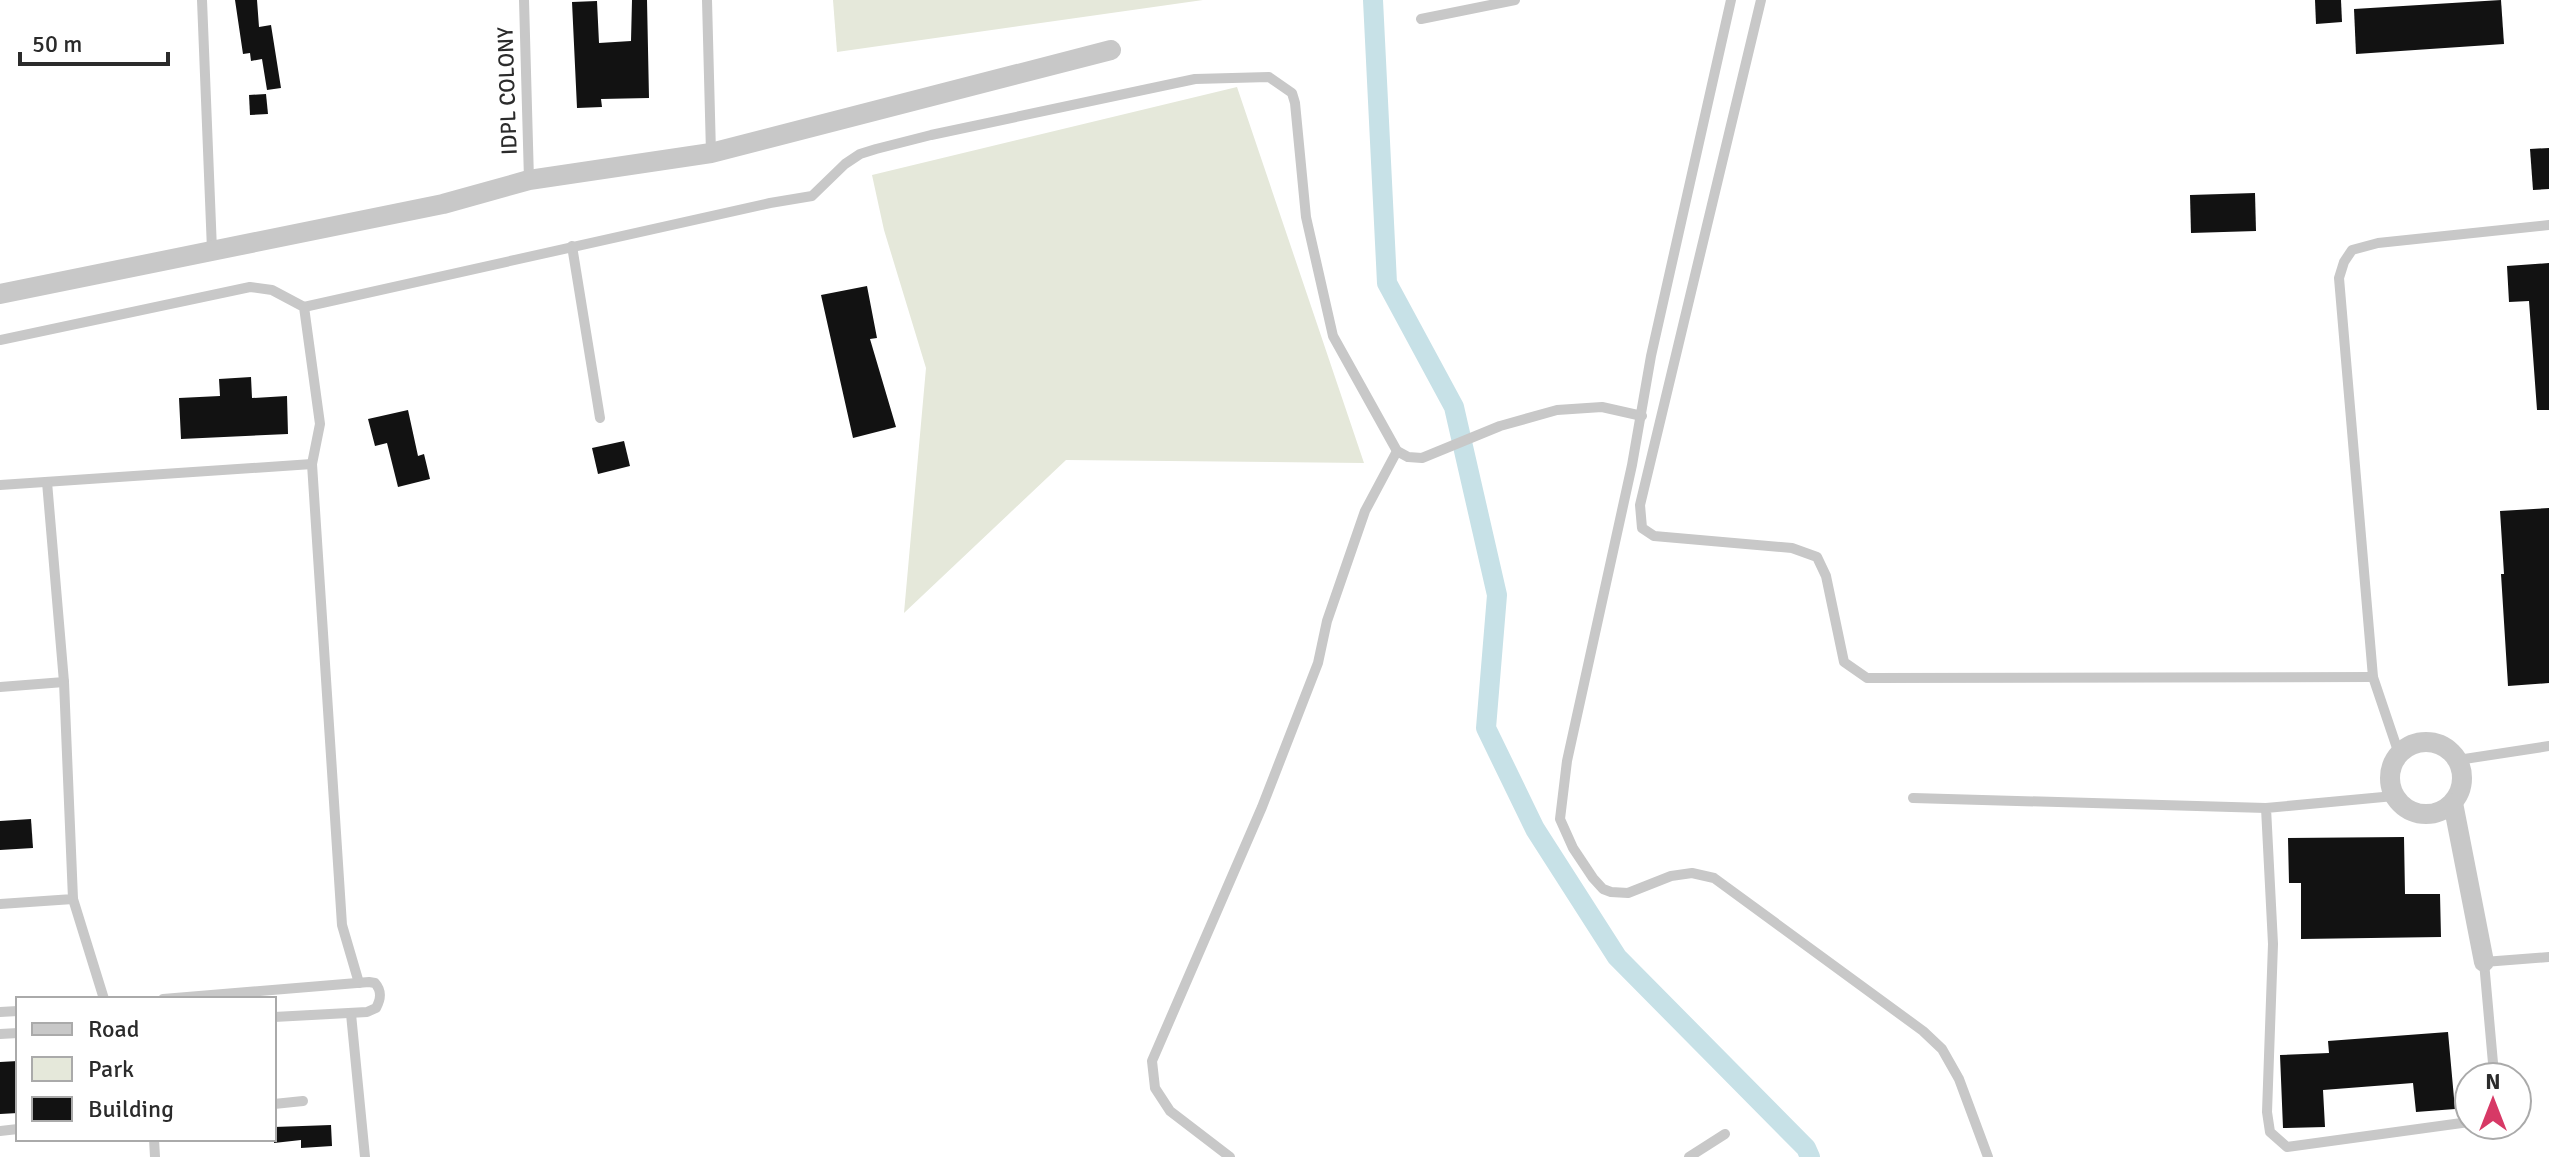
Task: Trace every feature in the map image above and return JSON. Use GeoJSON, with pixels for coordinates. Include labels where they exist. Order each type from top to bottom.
{"type":"FeatureCollection","features":[{"type":"Feature","properties":{"kind":"street"},"geometry":{"type":"LineString","coordinates":[[0,294],[443,204],[529,180],[711,153],[1111,50]]}},
{"type":"Feature","properties":{"kind":"street"},"geometry":{"type":"LineString","coordinates":[[2430,742],[2441,745],[2458,760],[2463,775],[2461,790],[2453,803],[2442,811],[2429,814],[2415,813],[2403,807],[2394,796],[2390,774],[2399,754],[2419,743],[2430,742]]}},
{"type":"Feature","properties":{"kind":"street"},"geometry":{"type":"LineString","coordinates":[[2453,803],[2484,962]]}},
{"type":"Feature","properties":{"kind":"lane"},"geometry":{"type":"LineString","coordinates":[[202,0],[212,250]]}},
{"type":"Feature","properties":{"kind":"lane","name":"IDPL COLONY"},"geometry":{"type":"LineString","coordinates":[[524,0],[529,180]]}},
{"type":"Feature","properties":{"kind":"lane"},"geometry":{"type":"LineString","coordinates":[[707,0],[711,153]]}},
{"type":"Feature","properties":{"kind":"lane"},"geometry":{"type":"LineString","coordinates":[[1421,19],[1515,0]]}},
{"type":"Feature","properties":{"kind":"lane"},"geometry":{"type":"LineString","coordinates":[[1731,0],[1651,356],[1642,416],[1567,761],[1560,819],[1565,833],[1603,889],[1628,893],[1671,876],[1692,873],[1714,878],[1923,1031],[1942,1049],[1959,1079],[1988,1157]]}},
{"type":"Feature","properties":{"kind":"lane"},"geometry":{"type":"LineString","coordinates":[[1761,0],[1640,505],[1642,528],[1654,536],[1792,548],[1817,557],[1826,576],[1844,662],[1867,678],[2373,677]]}},
{"type":"Feature","properties":{"kind":"lane"},"geometry":{"type":"LineString","coordinates":[[0,340],[250,287],[272,290],[304,307],[812,196],[860,154],[931,135],[1195,79],[1269,77],[1292,93],[1295,103],[1306,217],[1333,336],[1397,451],[1408,457],[1422,458],[1500,426],[1579,407],[1602,407],[1642,416]]}},
{"type":"Feature","properties":{"kind":"lane"},"geometry":{"type":"LineString","coordinates":[[2399,754],[2373,677],[2339,278],[2352,250],[2378,243],[2549,225]]}},
{"type":"Feature","properties":{"kind":"lane"},"geometry":{"type":"LineString","coordinates":[[572,246],[600,418]]}},
{"type":"Feature","properties":{"kind":"lane"},"geometry":{"type":"LineString","coordinates":[[304,307],[320,424],[312,464],[342,925],[359,983]]}},
{"type":"Feature","properties":{"kind":"lane"},"geometry":{"type":"LineString","coordinates":[[1230,1157],[1170,1111],[1155,1088],[1152,1061],[1262,807],[1318,663],[1327,621],[1365,511],[1397,451]]}},
{"type":"Feature","properties":{"kind":"lane"},"geometry":{"type":"LineString","coordinates":[[0,485],[312,464]]}},
{"type":"Feature","properties":{"kind":"lane"},"geometry":{"type":"LineString","coordinates":[[47,482],[64,682],[73,899],[103,997]]}},
{"type":"Feature","properties":{"kind":"lane"},"geometry":{"type":"LineString","coordinates":[[0,687],[64,682]]}},
{"type":"Feature","properties":{"kind":"lane"},"geometry":{"type":"LineString","coordinates":[[2458,760],[2549,746]]}},
{"type":"Feature","properties":{"kind":"lane"},"geometry":{"type":"LineString","coordinates":[[1913,798],[2266,808],[2394,796]]}},
{"type":"Feature","properties":{"kind":"lane"},"geometry":{"type":"LineString","coordinates":[[2266,808],[2273,944],[2267,1112],[2270,1132],[2287,1147],[2453,1124]]}},
{"type":"Feature","properties":{"kind":"lane"},"geometry":{"type":"LineString","coordinates":[[0,904],[73,899]]}},
{"type":"Feature","properties":{"kind":"lane"},"geometry":{"type":"LineString","coordinates":[[2493,1061],[2484,962],[2549,957]]}},
{"type":"Feature","properties":{"kind":"lane"},"geometry":{"type":"LineString","coordinates":[[188,997],[359,983],[375,983],[379,987],[380,1000],[376,1008],[351,1014],[276,1017]]}},
{"type":"Feature","properties":{"kind":"lane"},"geometry":{"type":"LineString","coordinates":[[351,1014],[365,1157]]}},
{"type":"Feature","properties":{"kind":"lane"},"geometry":{"type":"LineString","coordinates":[[276,1104],[303,1101]]}},
{"type":"Feature","properties":{"kind":"lane"},"geometry":{"type":"LineString","coordinates":[[1689,1157],[1725,1134]]}},
{"type":"Feature","properties":{"kind":"green space"},"geometry":{"type":"Polygon","coordinates":[[[833,0],[1203,0],[837,52],[833,0]]]}},
{"type":"Feature","properties":{"kind":"green space"},"geometry":{"type":"Polygon","coordinates":[[[1237,87],[1364,463],[1066,460],[904,613],[926,368],[884,230],[872,175],[1237,87]]]}},
{"type":"Feature","properties":{"kind":"building"},"geometry":{"type":"Polygon","coordinates":[[[235,0],[257,0],[259,27],[271,25],[281,88],[267,90],[262,59],[251,61],[250,53],[243,54],[235,0]]]}},
{"type":"Feature","properties":{"kind":"building"},"geometry":{"type":"Polygon","coordinates":[[[632,0],[647,0],[649,98],[601,99],[602,107],[577,108],[572,2],[597,1],[599,43],[631,41],[632,0]]]}},
{"type":"Feature","properties":{"kind":"building"},"geometry":{"type":"Polygon","coordinates":[[[2315,0],[2341,0],[2342,22],[2316,24],[2315,0]]]}},
{"type":"Feature","properties":{"kind":"building"},"geometry":{"type":"Polygon","coordinates":[[[2501,0],[2504,44],[2356,54],[2354,9],[2501,0]]]}},
{"type":"Feature","properties":{"kind":"building"},"geometry":{"type":"Polygon","coordinates":[[[266,94],[268,114],[250,115],[249,95],[266,94]]]}},
{"type":"Feature","properties":{"kind":"building"},"geometry":{"type":"Polygon","coordinates":[[[2549,148],[2549,189],[2533,190],[2530,149],[2549,148]]]}},
{"type":"Feature","properties":{"kind":"building"},"geometry":{"type":"Polygon","coordinates":[[[2255,193],[2256,231],[2191,233],[2190,195],[2255,193]]]}},
{"type":"Feature","properties":{"kind":"building"},"geometry":{"type":"Polygon","coordinates":[[[2549,263],[2549,410],[2537,410],[2529,301],[2509,302],[2507,266],[2549,263]]]}},
{"type":"Feature","properties":{"kind":"building"},"geometry":{"type":"Polygon","coordinates":[[[867,286],[877,338],[870,339],[896,427],[853,438],[821,295],[867,286]]]}},
{"type":"Feature","properties":{"kind":"building"},"geometry":{"type":"Polygon","coordinates":[[[251,377],[252,398],[287,396],[288,434],[181,439],[179,398],[220,396],[219,379],[251,377]]]}},
{"type":"Feature","properties":{"kind":"building"},"geometry":{"type":"Polygon","coordinates":[[[408,410],[418,456],[424,454],[430,479],[398,487],[387,443],[375,446],[368,419],[408,410]]]}},
{"type":"Feature","properties":{"kind":"building"},"geometry":{"type":"Polygon","coordinates":[[[624,441],[630,466],[598,474],[592,448],[624,441]]]}},
{"type":"Feature","properties":{"kind":"building"},"geometry":{"type":"Polygon","coordinates":[[[2549,508],[2549,683],[2508,686],[2500,511],[2549,508]]]}},
{"type":"Feature","properties":{"kind":"building"},"geometry":{"type":"Polygon","coordinates":[[[31,819],[33,848],[0,850],[0,821],[31,819]]]}},
{"type":"Feature","properties":{"kind":"building"},"geometry":{"type":"Polygon","coordinates":[[[2404,837],[2405,894],[2440,894],[2441,937],[2301,939],[2301,883],[2289,883],[2288,838],[2404,837]]]}},
{"type":"Feature","properties":{"kind":"building"},"geometry":{"type":"Polygon","coordinates":[[[2448,1032],[2453,1109],[2416,1112],[2413,1083],[2323,1090],[2325,1127],[2283,1128],[2280,1055],[2329,1053],[2328,1041],[2448,1032]]]}},
{"type":"Feature","properties":{"kind":"building"},"geometry":{"type":"Polygon","coordinates":[[[16,1061],[16,1113],[0,1114],[0,1062],[16,1061]]]}},
{"type":"Feature","properties":{"kind":"building"},"geometry":{"type":"Polygon","coordinates":[[[331,1125],[332,1146],[301,1148],[301,1140],[274,1143],[276,1127],[331,1125]]]}},
{"type":"Feature","properties":{"kind":"waterway"},"geometry":{"type":"LineString","coordinates":[[1373,0],[1387,283],[1454,407],[1497,595],[1486,728],[1535,829],[1617,957],[1806,1148],[1810,1157]]}}]}
